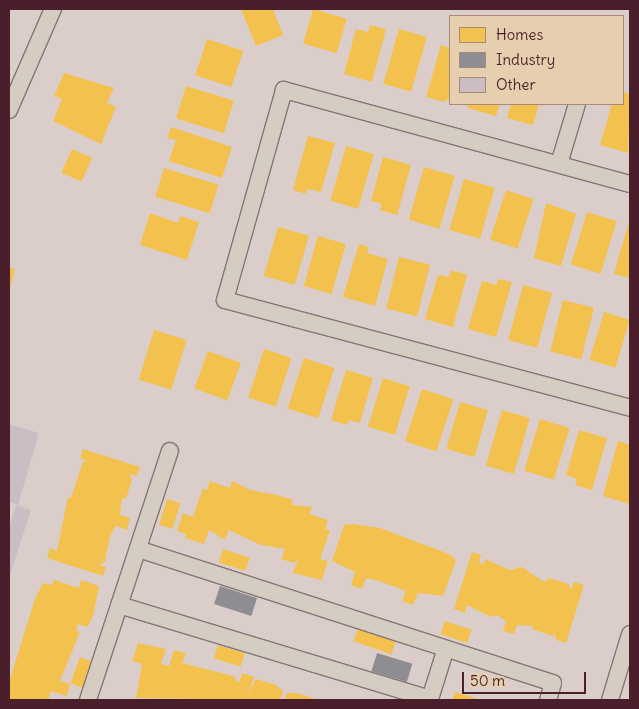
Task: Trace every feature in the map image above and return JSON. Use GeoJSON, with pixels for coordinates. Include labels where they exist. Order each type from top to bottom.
{"type":"FeatureCollection","features":[{"type":"Feature","properties":{"kind":"street"},"geometry":{"type":"LineString","coordinates":[[9,110],[53,9]]}},
{"type":"Feature","properties":{"kind":"street"},"geometry":{"type":"LineString","coordinates":[[630,184],[284,90],[225,300],[630,408]]}},
{"type":"Feature","properties":{"kind":"street"},"geometry":{"type":"LineString","coordinates":[[559,164],[577,105]]}},
{"type":"Feature","properties":{"kind":"street"},"geometry":{"type":"LineString","coordinates":[[88,700],[170,451]]}},
{"type":"Feature","properties":{"kind":"street"},"geometry":{"type":"LineString","coordinates":[[138,549],[445,651],[553,684],[548,700]]}},
{"type":"Feature","properties":{"kind":"street"},"geometry":{"type":"LineString","coordinates":[[119,606],[430,699],[445,651]]}},
{"type":"Feature","properties":{"kind":"street"},"geometry":{"type":"LineString","coordinates":[[610,700],[630,634]]}},
{"type":"Feature","properties":{"kind":"building: Homes"},"geometry":{"type":"Polygon","coordinates":[[[241,9],[273,9],[283,35],[256,46],[241,9]]]}},
{"type":"Feature","properties":{"kind":"building: Homes"},"geometry":{"type":"Polygon","coordinates":[[[313,9],[347,19],[337,53],[303,44],[313,9]]]}},
{"type":"Feature","properties":{"kind":"building: Homes"},"geometry":{"type":"Polygon","coordinates":[[[370,25],[386,29],[372,82],[344,74],[356,29],[368,32],[370,25]]]}},
{"type":"Feature","properties":{"kind":"building: Homes"},"geometry":{"type":"Polygon","coordinates":[[[399,29],[427,37],[411,92],[383,84],[399,29]]]}},
{"type":"Feature","properties":{"kind":"building: Homes"},"geometry":{"type":"Polygon","coordinates":[[[207,39],[243,51],[231,87],[195,75],[207,39]]]}},
{"type":"Feature","properties":{"kind":"building: Homes"},"geometry":{"type":"Polygon","coordinates":[[[441,45],[449,48],[449,99],[444,102],[426,97],[441,45]]]}},
{"type":"Feature","properties":{"kind":"building: Homes"},"geometry":{"type":"Polygon","coordinates":[[[64,73],[114,88],[107,103],[116,107],[101,144],[53,121],[62,99],[54,96],[64,73]]]}},
{"type":"Feature","properties":{"kind":"building: Homes"},"geometry":{"type":"Polygon","coordinates":[[[186,86],[234,101],[224,133],[176,119],[186,86]]]}},
{"type":"Feature","properties":{"kind":"building: Homes"},"geometry":{"type":"Polygon","coordinates":[[[624,92],[630,94],[628,153],[600,145],[612,105],[624,105],[624,92]]]}},
{"type":"Feature","properties":{"kind":"building: Homes"},"geometry":{"type":"Polygon","coordinates":[[[468,105],[500,105],[496,116],[467,108],[468,105]]]}},
{"type":"Feature","properties":{"kind":"building: Homes"},"geometry":{"type":"Polygon","coordinates":[[[511,105],[539,105],[533,125],[507,118],[511,105]]]}},
{"type":"Feature","properties":{"kind":"building: Homes"},"geometry":{"type":"Polygon","coordinates":[[[171,127],[232,147],[222,178],[169,161],[176,140],[167,138],[171,127]]]}},
{"type":"Feature","properties":{"kind":"building: Homes"},"geometry":{"type":"Polygon","coordinates":[[[308,136],[335,143],[321,192],[307,189],[306,194],[293,190],[308,136]]]}},
{"type":"Feature","properties":{"kind":"building: Homes"},"geometry":{"type":"Polygon","coordinates":[[[346,146],[374,154],[358,209],[330,201],[346,146]]]}},
{"type":"Feature","properties":{"kind":"building: Homes"},"geometry":{"type":"Polygon","coordinates":[[[72,149],[92,158],[82,182],[61,173],[72,149]]]}},
{"type":"Feature","properties":{"kind":"building: Homes"},"geometry":{"type":"Polygon","coordinates":[[[383,157],[411,165],[397,215],[380,210],[382,204],[371,201],[383,157]]]}},
{"type":"Feature","properties":{"kind":"building: Homes"},"geometry":{"type":"Polygon","coordinates":[[[424,167],[455,176],[440,229],[409,220],[424,167]]]}},
{"type":"Feature","properties":{"kind":"building: Homes"},"geometry":{"type":"Polygon","coordinates":[[[164,168],[219,185],[210,213],[155,197],[164,168]]]}},
{"type":"Feature","properties":{"kind":"building: Homes"},"geometry":{"type":"Polygon","coordinates":[[[464,179],[495,188],[480,239],[449,230],[464,179]]]}},
{"type":"Feature","properties":{"kind":"building: Homes"},"geometry":{"type":"Polygon","coordinates":[[[506,190],[534,199],[518,248],[490,239],[506,190]]]}},
{"type":"Feature","properties":{"kind":"building: Homes"},"geometry":{"type":"Polygon","coordinates":[[[546,203],[576,214],[561,266],[534,258],[546,203]]]}},
{"type":"Feature","properties":{"kind":"building: Homes"},"geometry":{"type":"Polygon","coordinates":[[[587,212],[617,221],[601,274],[571,265],[587,212]]]}},
{"type":"Feature","properties":{"kind":"building: Homes"},"geometry":{"type":"Polygon","coordinates":[[[150,213],[178,223],[180,216],[199,222],[187,260],[140,245],[150,213]]]}},
{"type":"Feature","properties":{"kind":"building: Homes"},"geometry":{"type":"Polygon","coordinates":[[[628,225],[630,225],[630,278],[614,274],[628,225]]]}},
{"type":"Feature","properties":{"kind":"building: Homes"},"geometry":{"type":"Polygon","coordinates":[[[278,227],[309,236],[295,285],[264,276],[278,227]]]}},
{"type":"Feature","properties":{"kind":"building: Homes"},"geometry":{"type":"Polygon","coordinates":[[[318,236],[346,244],[332,294],[304,286],[318,236]]]}},
{"type":"Feature","properties":{"kind":"building: Homes"},"geometry":{"type":"Polygon","coordinates":[[[359,244],[369,247],[367,253],[388,259],[375,306],[343,297],[359,244]]]}},
{"type":"Feature","properties":{"kind":"building: Homes"},"geometry":{"type":"Polygon","coordinates":[[[399,257],[430,265],[417,316],[386,308],[399,257]]]}},
{"type":"Feature","properties":{"kind":"building: Homes"},"geometry":{"type":"Polygon","coordinates":[[[9,268],[15,269],[10,288],[9,288],[9,268]]]}},
{"type":"Feature","properties":{"kind":"building: Homes"},"geometry":{"type":"Polygon","coordinates":[[[451,270],[467,275],[453,327],[425,319],[438,275],[449,277],[451,270]]]}},
{"type":"Feature","properties":{"kind":"building: Homes"},"geometry":{"type":"Polygon","coordinates":[[[498,279],[512,282],[496,337],[468,329],[482,281],[497,285],[498,279]]]}},
{"type":"Feature","properties":{"kind":"building: Homes"},"geometry":{"type":"Polygon","coordinates":[[[523,285],[552,293],[537,348],[508,340],[523,285]]]}},
{"type":"Feature","properties":{"kind":"building: Homes"},"geometry":{"type":"Polygon","coordinates":[[[563,300],[594,308],[581,359],[550,351],[563,300]]]}},
{"type":"Feature","properties":{"kind":"building: Homes"},"geometry":{"type":"Polygon","coordinates":[[[604,312],[630,320],[615,368],[589,360],[604,312]]]}},
{"type":"Feature","properties":{"kind":"building: Homes"},"geometry":{"type":"Polygon","coordinates":[[[154,330],[187,340],[171,390],[139,380],[154,330]]]}},
{"type":"Feature","properties":{"kind":"building: Homes"},"geometry":{"type":"Polygon","coordinates":[[[264,349],[292,358],[276,406],[248,398],[264,349]]]}},
{"type":"Feature","properties":{"kind":"building: Homes"},"geometry":{"type":"Polygon","coordinates":[[[208,351],[241,363],[227,401],[194,389],[208,351]]]}},
{"type":"Feature","properties":{"kind":"building: Homes"},"geometry":{"type":"Polygon","coordinates":[[[304,358],[334,368],[318,418],[288,408],[304,358]]]}},
{"type":"Feature","properties":{"kind":"building: Homes"},"geometry":{"type":"Polygon","coordinates":[[[346,370],[373,378],[360,423],[349,420],[347,425],[331,420],[346,370]]]}},
{"type":"Feature","properties":{"kind":"building: Homes"},"geometry":{"type":"Polygon","coordinates":[[[383,378],[410,386],[395,435],[368,427],[383,378]]]}},
{"type":"Feature","properties":{"kind":"building: Homes"},"geometry":{"type":"Polygon","coordinates":[[[422,389],[453,399],[436,452],[405,441],[422,389]]]}},
{"type":"Feature","properties":{"kind":"building: Homes"},"geometry":{"type":"Polygon","coordinates":[[[460,402],[488,410],[474,457],[446,449],[460,402]]]}},
{"type":"Feature","properties":{"kind":"building: Homes"},"geometry":{"type":"Polygon","coordinates":[[[502,410],[530,418],[514,474],[486,466],[502,410]]]}},
{"type":"Feature","properties":{"kind":"building: Homes"},"geometry":{"type":"Polygon","coordinates":[[[540,419],[570,428],[554,480],[524,471],[540,419]]]}},
{"type":"Feature","properties":{"kind":"building: Homes"},"geometry":{"type":"Polygon","coordinates":[[[579,430],[607,438],[592,490],[575,485],[577,479],[566,475],[579,430]]]}},
{"type":"Feature","properties":{"kind":"building: Homes"},"geometry":{"type":"Polygon","coordinates":[[[618,441],[630,445],[629,504],[603,496],[618,441]]]}},
{"type":"Feature","properties":{"kind":"building: Homes"},"geometry":{"type":"Polygon","coordinates":[[[83,449],[140,467],[137,476],[129,474],[132,479],[126,499],[122,498],[120,515],[130,518],[127,530],[116,526],[110,536],[105,562],[99,565],[106,567],[103,576],[47,558],[50,548],[57,551],[68,497],[71,498],[83,462],[88,461],[80,458],[83,449]]]}},
{"type":"Feature","properties":{"kind":"building: Homes"},"geometry":{"type":"Polygon","coordinates":[[[210,481],[230,488],[232,481],[250,490],[293,500],[292,505],[312,507],[309,514],[328,520],[325,529],[330,530],[320,559],[328,561],[322,580],[293,573],[298,559],[294,563],[281,559],[285,549],[261,545],[229,530],[225,540],[209,530],[204,544],[185,538],[186,534],[177,531],[183,513],[193,517],[203,488],[207,490],[210,481]]]}},
{"type":"Feature","properties":{"kind":"building: Homes"},"geometry":{"type":"Polygon","coordinates":[[[167,499],[180,503],[172,529],[159,525],[167,499]]]}},
{"type":"Feature","properties":{"kind":"building: Homes"},"geometry":{"type":"Polygon","coordinates":[[[353,524],[380,528],[449,554],[456,560],[443,596],[418,593],[413,605],[402,601],[406,591],[379,581],[366,578],[362,589],[351,585],[355,572],[332,561],[344,525],[353,524]]]}},
{"type":"Feature","properties":{"kind":"building: Homes"},"geometry":{"type":"Polygon","coordinates":[[[223,549],[250,558],[245,571],[219,562],[223,549]]]}},
{"type":"Feature","properties":{"kind":"building: Homes"},"geometry":{"type":"Polygon","coordinates":[[[472,552],[481,555],[479,563],[484,564],[485,559],[510,570],[522,567],[546,582],[548,578],[569,584],[571,590],[574,582],[584,585],[566,643],[556,640],[554,632],[553,636],[532,629],[533,626],[517,625],[514,634],[503,631],[506,621],[497,615],[491,617],[467,605],[465,613],[454,609],[472,552]]]}},
{"type":"Feature","properties":{"kind":"building: Homes"},"geometry":{"type":"Polygon","coordinates":[[[54,580],[79,588],[81,580],[99,586],[93,616],[87,627],[78,624],[76,631],[80,632],[60,681],[70,684],[67,696],[51,691],[48,700],[9,700],[10,679],[35,599],[43,583],[52,585],[54,580]]]}},
{"type":"Feature","properties":{"kind":"building: Homes"},"geometry":{"type":"Polygon","coordinates":[[[445,621],[472,630],[467,643],[441,634],[445,621]]]}},
{"type":"Feature","properties":{"kind":"building: Homes"},"geometry":{"type":"Polygon","coordinates":[[[358,628],[396,641],[391,654],[353,641],[358,628]]]}},
{"type":"Feature","properties":{"kind":"building: Homes"},"geometry":{"type":"Polygon","coordinates":[[[138,643],[166,649],[161,664],[169,666],[174,650],[186,653],[182,663],[233,676],[239,683],[242,673],[254,677],[248,694],[256,679],[276,685],[283,691],[280,700],[136,698],[142,664],[132,661],[138,643]]]}},
{"type":"Feature","properties":{"kind":"building: Homes"},"geometry":{"type":"Polygon","coordinates":[[[218,645],[245,653],[241,667],[214,658],[218,645]]]}},
{"type":"Feature","properties":{"kind":"building: Homes"},"geometry":{"type":"Polygon","coordinates":[[[80,657],[94,662],[85,688],[70,683],[80,657]]]}},
{"type":"Feature","properties":{"kind":"building: Homes"},"geometry":{"type":"Polygon","coordinates":[[[455,692],[481,700],[452,700],[455,692]]]}},
{"type":"Feature","properties":{"kind":"building: Homes"},"geometry":{"type":"Polygon","coordinates":[[[287,693],[297,693],[316,699],[285,700],[287,693]]]}},
{"type":"Feature","properties":{"kind":"building: Industry"},"geometry":{"type":"Polygon","coordinates":[[[220,586],[257,598],[251,616],[214,604],[220,586]]]}},
{"type":"Feature","properties":{"kind":"building: Industry"},"geometry":{"type":"Polygon","coordinates":[[[377,653],[412,664],[407,682],[371,671],[377,653]]]}},
{"type":"Feature","properties":{"kind":"building: Other"},"geometry":{"type":"Polygon","coordinates":[[[9,424],[39,433],[18,505],[9,502],[9,424]]]}},
{"type":"Feature","properties":{"kind":"building: Other"},"geometry":{"type":"Polygon","coordinates":[[[16,505],[31,510],[9,578],[9,529],[16,505]]]}}]}
